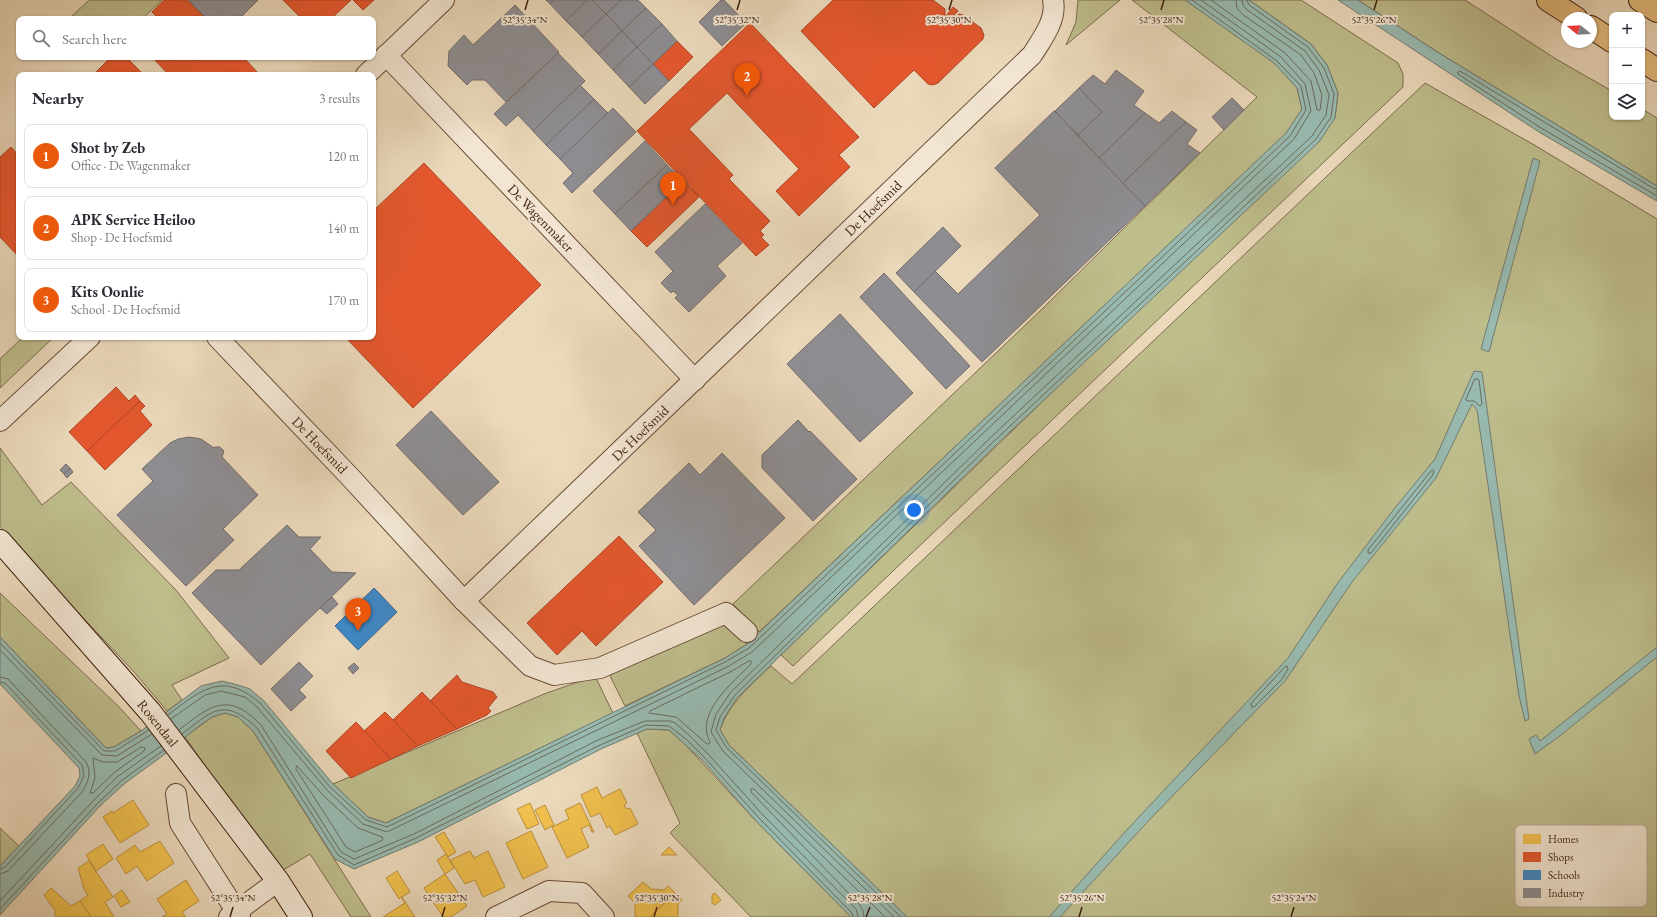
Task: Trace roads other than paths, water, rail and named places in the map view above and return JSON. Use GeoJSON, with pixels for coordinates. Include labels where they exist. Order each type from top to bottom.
{"type":"FeatureCollection","features":[{"type":"Feature","properties":{"kind":"highway"},"geometry":{"type":"LineString","coordinates":[[1548,0],[1567,12]]}},
{"type":"Feature","properties":{"kind":"highway"},"geometry":{"type":"LineString","coordinates":[[1640,0],[1657,11]]}},
{"type":"Feature","properties":{"kind":"highway"},"geometry":{"type":"LineString","coordinates":[[1597,31],[1609,39]]}},
{"type":"Feature","properties":{"kind":"highway"},"geometry":{"type":"LineString","coordinates":[[1645,62],[1657,70]]}},
{"type":"Feature","properties":{"kind":"street"},"geometry":{"type":"LineString","coordinates":[[369,72],[444,0]]}},
{"type":"Feature","properties":{"kind":"street","name":"De Hoefsmid"},"geometry":{"type":"LineString","coordinates":[[220,340],[351,478],[464,601],[1032,55],[1048,32],[1054,6],[1053,0]]}},
{"type":"Feature","properties":{"kind":"street","name":"De Wagenmaker"},"geometry":{"type":"LineString","coordinates":[[386,55],[695,380]]}},
{"type":"Feature","properties":{"kind":"street"},"geometry":{"type":"LineString","coordinates":[[0,421],[87,340]]}},
{"type":"Feature","properties":{"kind":"street","name":"Rosendaal"},"geometry":{"type":"LineString","coordinates":[[0,541],[151,713],[278,881],[301,917]]}},
{"type":"Feature","properties":{"kind":"street"},"geometry":{"type":"LineString","coordinates":[[464,601],[530,666],[554,675],[600,668],[726,613],[747,632]]}},
{"type":"Feature","properties":{"kind":"street"},"geometry":{"type":"LineString","coordinates":[[176,794],[180,823],[236,915],[278,881]]}},
{"type":"Feature","properties":{"kind":"street"},"geometry":{"type":"LineString","coordinates":[[496,917],[550,891],[582,893],[604,917]]}},
{"type":"Feature","properties":{"kind":"water"},"geometry":{"type":"Polygon","coordinates":[[[1185,0],[1249,0],[1311,44],[1327,65],[1338,93],[1335,118],[1319,142],[996,445],[737,698],[724,718],[720,730],[729,745],[907,917],[851,917],[756,821],[703,761],[669,730],[647,729],[601,749],[418,842],[354,869],[335,859],[253,731],[238,717],[225,713],[212,717],[199,726],[161,757],[124,784],[100,806],[0,915],[0,866],[75,786],[80,776],[79,768],[0,684],[0,637],[106,748],[114,747],[141,731],[201,686],[222,681],[250,689],[264,701],[333,784],[368,817],[386,823],[725,658],[747,644],[1286,133],[1302,109],[1297,88],[1274,63],[1185,0]]]}},
{"type":"Feature","properties":{"kind":"water"},"geometry":{"type":"Polygon","coordinates":[[[1338,0],[1358,0],[1439,53],[1657,186],[1657,201],[1539,132],[1338,0]]]}},
{"type":"Feature","properties":{"kind":"water"},"geometry":{"type":"Polygon","coordinates":[[[1533,158],[1540,161],[1489,352],[1481,349],[1533,158]]]}},
{"type":"Feature","properties":{"kind":"water"},"geometry":{"type":"Polygon","coordinates":[[[1474,371],[1482,372],[1529,719],[1525,721],[1519,696],[1477,410],[1472,404],[1436,478],[1352,582],[1285,681],[1152,817],[1060,917],[1049,917],[1124,833],[1288,658],[1337,584],[1394,509],[1435,459],[1474,371]]]}},
{"type":"Feature","properties":{"kind":"water"},"geometry":{"type":"Polygon","coordinates":[[[1657,647],[1657,657],[1561,735],[1535,754],[1529,739],[1536,735],[1540,741],[1657,647]]]}},
{"type":"Feature","properties":{"kind":"place","name":"APK Service Heiloo"},"geometry":{"type":"Point","coordinates":[747,96]}},
{"type":"Feature","properties":{"kind":"place","name":"Shot by Zeb"},"geometry":{"type":"Point","coordinates":[673,205]}},
{"type":"Feature","properties":{"kind":"place","name":"Kits Oonlie"},"geometry":{"type":"Point","coordinates":[358,631]}}]}
